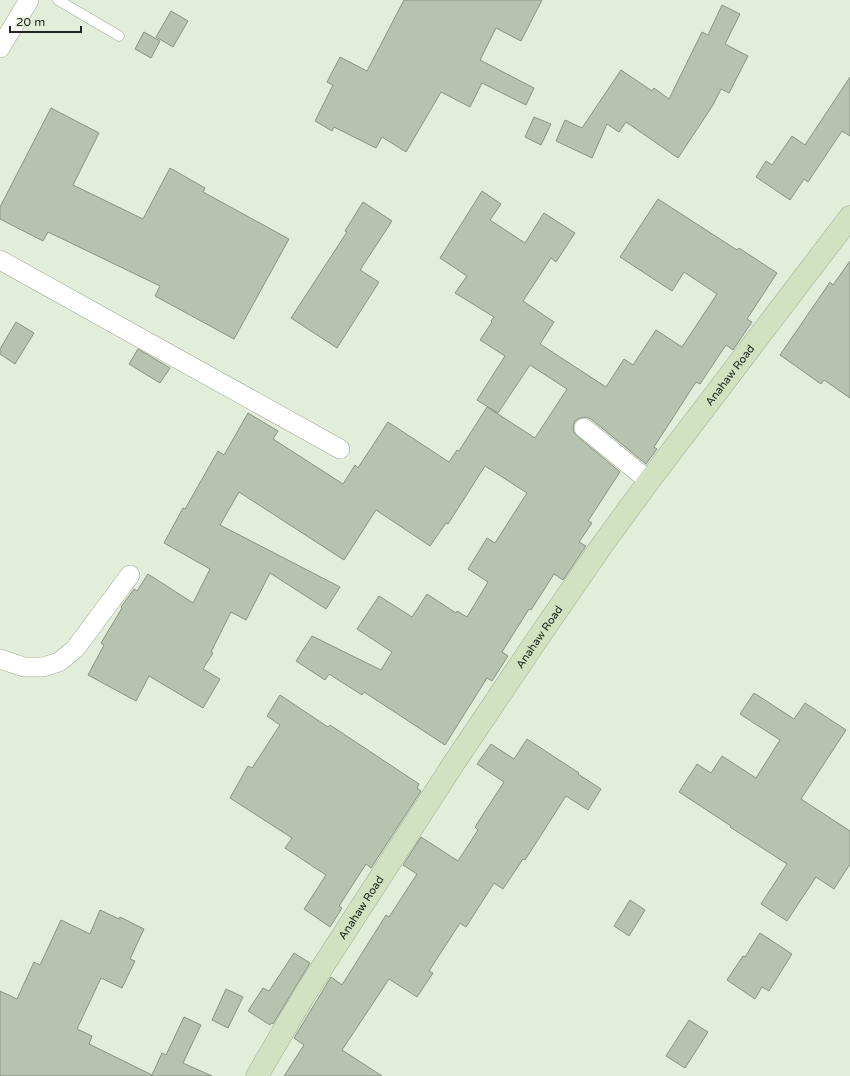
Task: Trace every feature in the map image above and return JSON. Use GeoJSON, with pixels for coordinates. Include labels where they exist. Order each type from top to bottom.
{"type":"FeatureCollection","features":[{"type":"Feature","properties":{"kind":"street"},"geometry":{"type":"LineString","coordinates":[[0,48],[28,0]]}},
{"type":"Feature","properties":{"kind":"street","name":"Anahaw Road"},"geometry":{"type":"LineString","coordinates":[[257,1076],[309,988],[452,766],[605,541],[850,217]]}},
{"type":"Feature","properties":{"kind":"street"},"geometry":{"type":"LineString","coordinates":[[0,260],[340,449]]}},
{"type":"Feature","properties":{"kind":"street"},"geometry":{"type":"LineString","coordinates":[[584,428],[649,481]]}},
{"type":"Feature","properties":{"kind":"street"},"geometry":{"type":"LineString","coordinates":[[0,659],[24,667],[43,667],[59,662],[75,650],[130,575]]}},
{"type":"Feature","properties":{"kind":"lane"},"geometry":{"type":"LineString","coordinates":[[58,0],[119,36]]}},
{"type":"Feature","properties":{"kind":"building"},"geometry":{"type":"Polygon","coordinates":[[[404,0],[542,0],[521,41],[496,28],[480,60],[534,88],[526,105],[482,83],[470,107],[441,92],[406,152],[382,137],[376,148],[334,127],[332,131],[315,121],[333,85],[327,82],[340,57],[367,71],[404,0]]]}},
{"type":"Feature","properties":{"kind":"building"},"geometry":{"type":"Polygon","coordinates":[[[722,5],[740,14],[725,44],[748,56],[729,93],[721,89],[713,105],[678,158],[626,122],[619,132],[607,124],[592,158],[556,141],[565,120],[582,128],[621,70],[652,91],[654,88],[669,99],[702,32],[708,35],[722,5]]]}},
{"type":"Feature","properties":{"kind":"building"},"geometry":{"type":"Polygon","coordinates":[[[171,11],[188,21],[173,47],[156,37],[171,11]]]}},
{"type":"Feature","properties":{"kind":"building"},"geometry":{"type":"Polygon","coordinates":[[[144,32],[160,41],[151,58],[135,49],[144,32]]]}},
{"type":"Feature","properties":{"kind":"building"},"geometry":{"type":"Polygon","coordinates":[[[850,77],[850,136],[842,131],[808,182],[804,179],[790,200],[756,177],[766,161],[772,165],[792,136],[805,145],[850,77]]]}},
{"type":"Feature","properties":{"kind":"building"},"geometry":{"type":"Polygon","coordinates":[[[51,108],[99,133],[73,185],[143,219],[170,168],[205,188],[203,192],[289,239],[234,339],[155,296],[160,286],[48,232],[43,241],[0,219],[0,207],[51,108]]]}},
{"type":"Feature","properties":{"kind":"building"},"geometry":{"type":"Polygon","coordinates":[[[534,117],[551,124],[541,145],[525,137],[534,117]]]}},
{"type":"Feature","properties":{"kind":"building"},"geometry":{"type":"Polygon","coordinates":[[[482,191],[501,204],[490,220],[525,243],[544,213],[575,233],[556,262],[551,258],[523,301],[554,322],[540,344],[606,387],[624,359],[633,365],[656,330],[682,347],[717,294],[684,272],[672,291],[620,257],[658,199],[737,250],[739,248],[777,273],[747,319],[752,322],[733,350],[726,345],[700,384],[696,382],[654,447],[657,449],[646,464],[591,419],[586,417],[575,421],[573,427],[577,436],[620,472],[588,521],[592,523],[579,542],[586,546],[563,580],[554,574],[531,610],[529,609],[502,652],[508,656],[492,681],[487,678],[445,745],[364,692],[362,695],[329,674],[325,680],[296,661],[312,636],[381,670],[392,652],[357,629],[379,596],[412,617],[427,594],[456,613],[457,611],[467,617],[488,582],[468,569],[487,538],[495,543],[527,493],[485,466],[448,524],[446,523],[430,546],[376,510],[344,560],[239,492],[220,525],[340,587],[326,609],[270,573],[246,620],[231,612],[211,652],[213,653],[203,669],[220,679],[203,708],[149,676],[136,701],[88,675],[104,645],[101,643],[122,608],[121,607],[134,589],[137,591],[148,574],[193,603],[210,569],[164,543],[183,508],[185,509],[218,451],[224,455],[248,413],[278,431],[273,439],[343,484],[355,465],[358,468],[388,422],[449,462],[457,450],[459,451],[487,407],[535,438],[567,389],[530,365],[498,413],[477,400],[505,356],[480,340],[494,317],[455,293],[467,276],[440,258],[482,191]]]}},
{"type":"Feature","properties":{"kind":"building"},"geometry":{"type":"Polygon","coordinates":[[[363,202],[392,221],[360,270],[379,282],[337,348],[291,318],[347,232],[345,231],[363,202]]]}},
{"type":"Feature","properties":{"kind":"building"},"geometry":{"type":"Polygon","coordinates":[[[850,261],[850,398],[824,380],[821,384],[780,355],[830,282],[833,285],[850,261]]]}},
{"type":"Feature","properties":{"kind":"building"},"geometry":{"type":"Polygon","coordinates":[[[16,322],[34,333],[15,364],[0,354],[0,349],[16,322]]]}},
{"type":"Feature","properties":{"kind":"building"},"geometry":{"type":"Polygon","coordinates":[[[138,349],[170,368],[160,383],[129,364],[138,349]]]}},
{"type":"Feature","properties":{"kind":"building"},"geometry":{"type":"Polygon","coordinates":[[[754,693],[794,719],[805,703],[846,730],[801,799],[850,831],[850,864],[834,889],[816,877],[787,921],[761,904],[787,864],[679,792],[697,764],[711,773],[722,756],[756,778],[780,740],[740,714],[754,693]]]}},
{"type":"Feature","properties":{"kind":"building"},"geometry":{"type":"Polygon","coordinates":[[[280,695],[328,727],[330,725],[419,784],[417,788],[421,791],[371,868],[366,864],[339,906],[342,908],[330,927],[304,909],[326,875],[285,848],[292,838],[230,798],[248,766],[252,768],[280,725],[267,716],[280,695]]]}},
{"type":"Feature","properties":{"kind":"building"},"geometry":{"type":"Polygon","coordinates":[[[527,739],[601,789],[588,810],[566,796],[525,860],[523,859],[503,889],[494,883],[466,927],[460,923],[429,971],[433,973],[417,997],[389,979],[342,1050],[382,1076],[284,1076],[304,1045],[294,1038],[331,977],[342,985],[386,915],[389,917],[417,874],[403,865],[421,837],[458,861],[478,830],[475,827],[504,782],[477,764],[491,744],[514,759],[527,739]]]}},
{"type":"Feature","properties":{"kind":"building"},"geometry":{"type":"Polygon","coordinates":[[[630,900],[645,910],[629,936],[614,926],[630,900]]]}},
{"type":"Feature","properties":{"kind":"building"},"geometry":{"type":"Polygon","coordinates":[[[100,910],[119,919],[120,917],[144,929],[130,959],[135,961],[122,988],[101,978],[77,1029],[92,1036],[89,1044],[152,1075],[162,1053],[166,1055],[184,1017],[201,1025],[183,1063],[212,1076],[0,1076],[0,991],[17,999],[34,962],[40,965],[61,920],[90,934],[100,910]]]}},
{"type":"Feature","properties":{"kind":"building"},"geometry":{"type":"Polygon","coordinates":[[[760,933],[792,954],[769,991],[762,987],[755,999],[727,980],[743,956],[745,957],[760,933]]]}},
{"type":"Feature","properties":{"kind":"building"},"geometry":{"type":"Polygon","coordinates":[[[294,953],[310,963],[273,1024],[271,1023],[270,1025],[248,1011],[263,988],[269,991],[294,953]]]}},
{"type":"Feature","properties":{"kind":"building"},"geometry":{"type":"Polygon","coordinates":[[[226,989],[243,997],[228,1028],[212,1020],[226,989]]]}},
{"type":"Feature","properties":{"kind":"building"},"geometry":{"type":"Polygon","coordinates":[[[689,1020],[708,1032],[685,1068],[666,1056],[689,1020]]]}}]}
